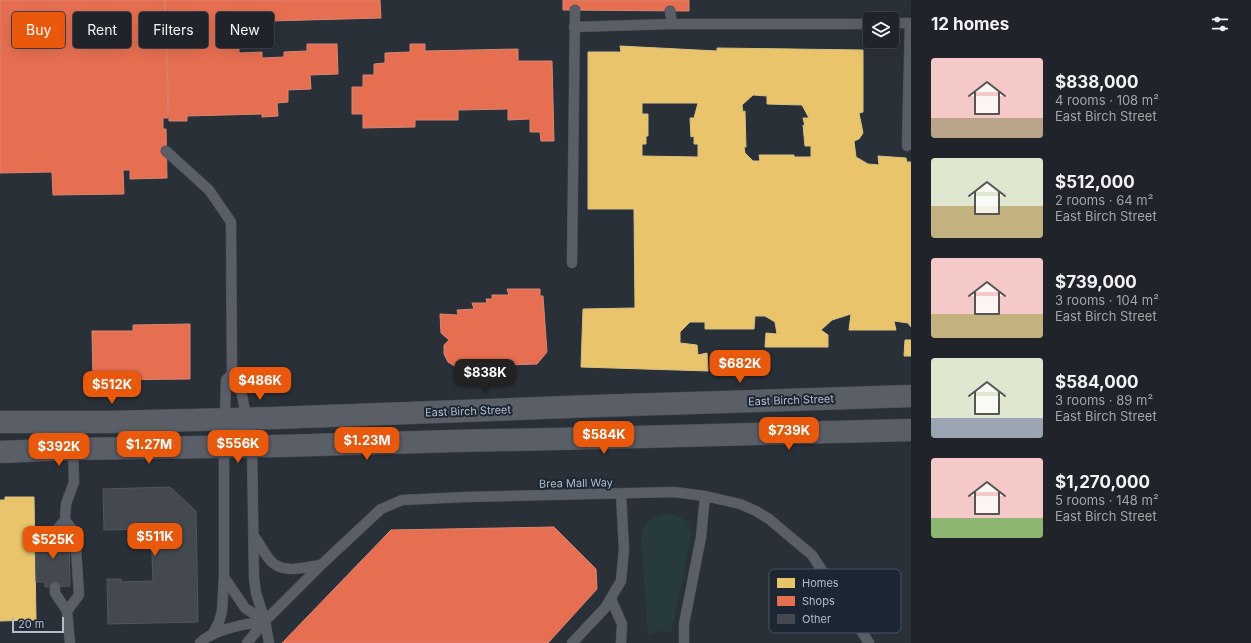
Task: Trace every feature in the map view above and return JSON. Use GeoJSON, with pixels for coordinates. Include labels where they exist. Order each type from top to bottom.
{"type":"FeatureCollection","features":[{"type":"Feature","properties":{"kind":"street","name":"East Birch Street"},"geometry":{"type":"LineString","coordinates":[[0,422],[109,422],[225,419],[576,406],[911,396]]}},
{"type":"Feature","properties":{"kind":"street"},"geometry":{"type":"LineString","coordinates":[[0,452],[73,449],[252,447],[911,430]]}},
{"type":"Feature","properties":{"kind":"lane"},"geometry":{"type":"LineString","coordinates":[[572,263],[575,10]]}},
{"type":"Feature","properties":{"kind":"lane"},"geometry":{"type":"LineString","coordinates":[[670,11],[672,24]]}},
{"type":"Feature","properties":{"kind":"lane"},"geometry":{"type":"LineString","coordinates":[[574,28],[672,24],[863,24]]}},
{"type":"Feature","properties":{"kind":"lane"},"geometry":{"type":"LineString","coordinates":[[899,24],[911,24],[907,146]]}},
{"type":"Feature","properties":{"kind":"lane"},"geometry":{"type":"LineString","coordinates":[[166,151],[209,190],[231,222],[232,374],[226,380],[224,447],[224,577],[222,611],[219,622],[212,635]]}},
{"type":"Feature","properties":{"kind":"lane"},"geometry":{"type":"LineString","coordinates":[[232,374],[239,380],[252,447],[254,578],[256,593],[265,621],[269,643]]}},
{"type":"Feature","properties":{"kind":"lane"},"geometry":{"type":"LineString","coordinates":[[53,534],[65,520],[66,504],[74,482],[73,449]]}},
{"type":"Feature","properties":{"kind":"lane","name":"Brea Mall Way"},"geometry":{"type":"LineString","coordinates":[[247,643],[265,621],[321,565],[381,509],[402,500],[674,492],[705,496],[740,504],[769,519],[812,555],[821,569]]}},
{"type":"Feature","properties":{"kind":"lane"},"geometry":{"type":"LineString","coordinates":[[572,643],[605,608],[621,581],[624,550],[621,494]]}},
{"type":"Feature","properties":{"kind":"lane"},"geometry":{"type":"LineString","coordinates":[[684,643],[684,624],[700,537],[705,496]]}},
{"type":"Feature","properties":{"kind":"lane"},"geometry":{"type":"LineString","coordinates":[[65,520],[75,533],[78,595],[67,611]]}},
{"type":"Feature","properties":{"kind":"lane"},"geometry":{"type":"LineString","coordinates":[[254,536],[271,561],[280,567],[292,569],[321,565]]}},
{"type":"Feature","properties":{"kind":"lane"},"geometry":{"type":"LineString","coordinates":[[224,577],[245,608],[265,621]]}},
{"type":"Feature","properties":{"kind":"lane"},"geometry":{"type":"LineString","coordinates":[[55,587],[55,593],[67,611],[70,643]]}},
{"type":"Feature","properties":{"kind":"lane"},"geometry":{"type":"LineString","coordinates":[[611,599],[622,624],[621,643]]}},
{"type":"Feature","properties":{"kind":"lane"},"geometry":{"type":"LineString","coordinates":[[200,643],[212,635],[237,626],[265,621]]}},
{"type":"Feature","properties":{"kind":"lane","name":"Brea Mall Way"},"geometry":{"type":"LineString","coordinates":[[863,633],[869,643]]}},
{"type":"Feature","properties":{"kind":"green space"},"geometry":{"type":"Polygon","coordinates":[[[664,514],[677,516],[687,522],[691,532],[690,544],[671,633],[660,631],[648,635],[641,537],[648,522],[664,514]]]}},
{"type":"Feature","properties":{"kind":"building: Homes"},"geometry":{"type":"Polygon","coordinates":[[[620,46],[717,51],[717,48],[863,50],[863,112],[859,113],[863,133],[859,139],[854,141],[856,157],[868,164],[879,165],[878,156],[906,158],[907,162],[911,162],[911,327],[908,323],[894,321],[896,330],[849,330],[851,314],[832,320],[821,330],[828,335],[828,347],[765,347],[766,333],[777,334],[775,322],[765,316],[755,316],[754,329],[705,329],[705,322],[690,322],[680,332],[680,343],[697,345],[698,355],[707,353],[708,371],[581,367],[583,309],[635,308],[634,209],[588,209],[588,52],[621,52],[620,46]],[[753,95],[742,105],[743,112],[745,111],[745,153],[753,161],[760,161],[759,155],[794,155],[794,157],[811,157],[811,146],[805,146],[803,125],[805,126],[803,118],[809,118],[802,105],[767,104],[767,96],[753,95]],[[642,103],[642,114],[648,114],[648,136],[646,136],[646,144],[642,144],[642,156],[698,157],[698,144],[694,144],[694,136],[691,137],[690,118],[694,118],[698,103],[642,103]]]}},
{"type":"Feature","properties":{"kind":"building: Homes"},"geometry":{"type":"Polygon","coordinates":[[[905,340],[911,340],[911,356],[904,356],[905,340]]]}},
{"type":"Feature","properties":{"kind":"building: Homes"},"geometry":{"type":"Polygon","coordinates":[[[5,497],[34,497],[36,620],[0,621],[0,500],[5,500],[5,497]]]}},
{"type":"Feature","properties":{"kind":"building: Shops"},"geometry":{"type":"Polygon","coordinates":[[[0,0],[165,0],[165,12],[139,12],[139,48],[166,48],[168,118],[163,118],[163,129],[166,129],[167,178],[130,179],[130,170],[123,170],[124,194],[53,195],[52,172],[0,173],[0,0]]]}},
{"type":"Feature","properties":{"kind":"building: Shops"},"geometry":{"type":"Polygon","coordinates":[[[165,0],[380,0],[381,18],[274,21],[274,12],[216,12],[216,48],[239,48],[239,53],[262,52],[262,58],[284,57],[284,52],[307,51],[307,44],[337,44],[338,74],[310,75],[311,89],[288,90],[288,102],[277,103],[278,116],[262,117],[262,114],[187,116],[187,121],[169,121],[167,48],[208,48],[208,12],[165,12],[165,0]]]}},
{"type":"Feature","properties":{"kind":"building: Shops"},"geometry":{"type":"Polygon","coordinates":[[[563,0],[689,0],[689,11],[563,10],[563,0]]]}},
{"type":"Feature","properties":{"kind":"building: Shops"},"geometry":{"type":"Polygon","coordinates":[[[410,44],[425,44],[425,51],[518,49],[518,61],[552,61],[554,141],[541,141],[540,132],[530,132],[530,119],[508,120],[508,109],[458,110],[458,120],[415,120],[415,127],[363,128],[363,114],[352,114],[352,87],[363,87],[363,75],[374,75],[374,64],[385,63],[385,53],[410,52],[410,44]]]}},
{"type":"Feature","properties":{"kind":"building: Shops"},"geometry":{"type":"Polygon","coordinates":[[[507,289],[540,289],[540,296],[543,296],[547,352],[537,364],[475,366],[474,360],[464,368],[456,367],[448,362],[444,354],[444,345],[449,340],[441,333],[440,314],[458,315],[457,310],[474,309],[472,303],[487,303],[486,299],[492,299],[492,295],[509,295],[507,289]]]}},
{"type":"Feature","properties":{"kind":"building: Shops"},"geometry":{"type":"Polygon","coordinates":[[[190,324],[190,379],[93,380],[92,331],[133,331],[133,325],[190,324]]]}},
{"type":"Feature","properties":{"kind":"building: Shops"},"geometry":{"type":"Polygon","coordinates":[[[554,527],[596,569],[597,589],[548,643],[282,643],[391,530],[554,527]]]}},
{"type":"Feature","properties":{"kind":"building: Other"},"geometry":{"type":"Polygon","coordinates":[[[170,487],[196,511],[198,622],[108,624],[107,579],[121,579],[121,582],[153,581],[151,529],[104,530],[103,489],[170,487]]]}},
{"type":"Feature","properties":{"kind":"building: Other"},"geometry":{"type":"Polygon","coordinates":[[[69,533],[70,586],[45,587],[45,582],[36,582],[35,538],[44,538],[44,534],[69,533]]]}}]}
